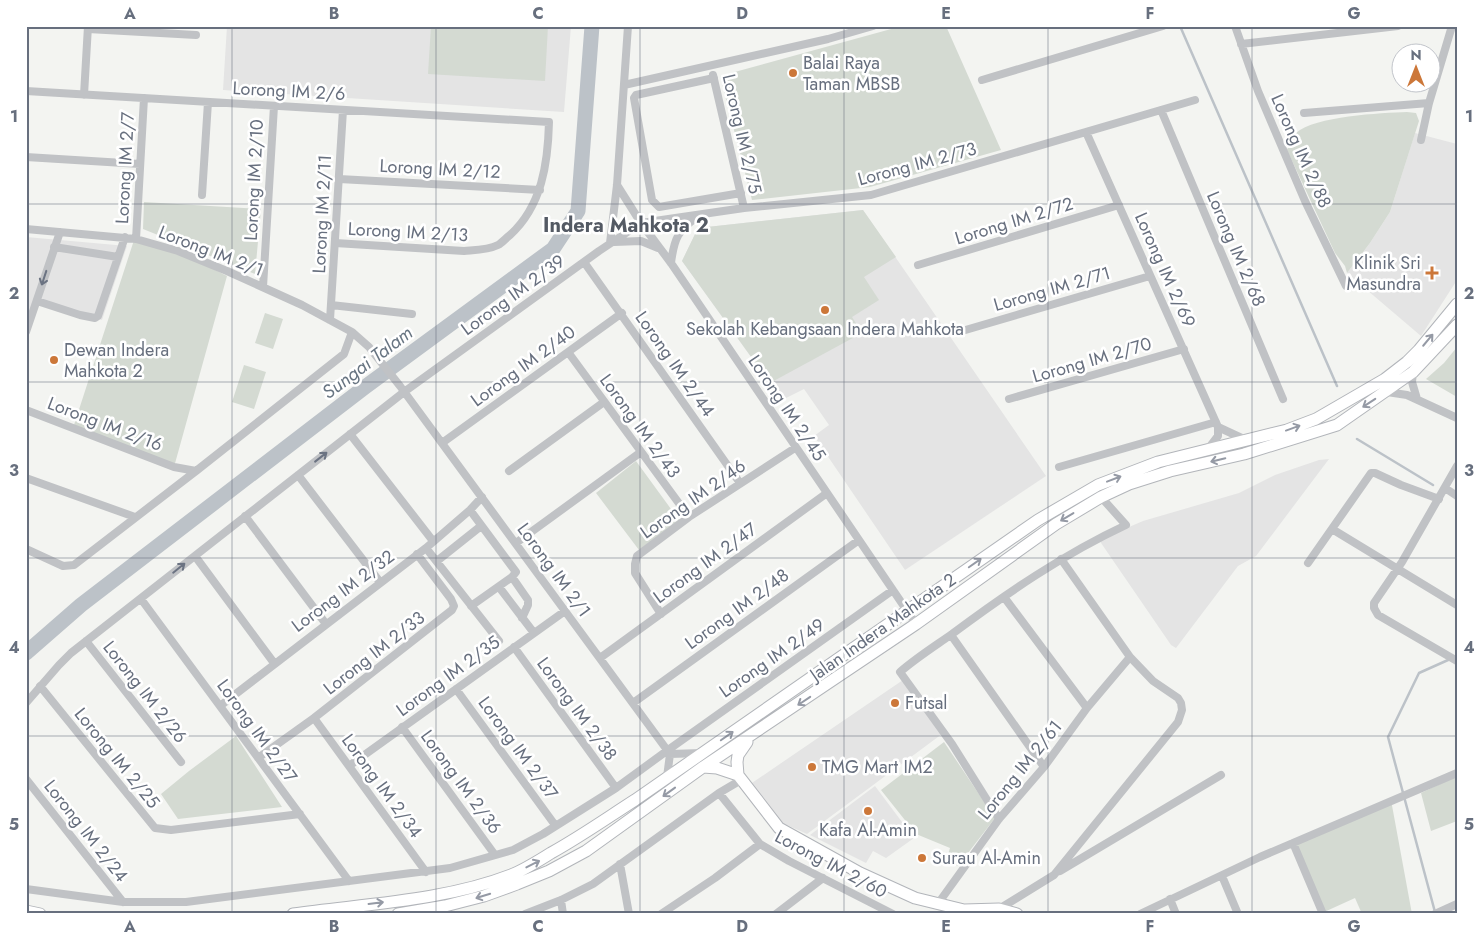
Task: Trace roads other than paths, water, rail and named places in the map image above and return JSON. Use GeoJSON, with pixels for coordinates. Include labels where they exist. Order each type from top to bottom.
{"type":"FeatureCollection","features":[{"type":"Feature","properties":{"kind":"street"},"geometry":{"type":"LineString","coordinates":[[628,26],[617,185],[610,243],[628,240],[641,241],[660,249]]}},
{"type":"Feature","properties":{"kind":"street"},"geometry":{"type":"LineString","coordinates":[[624,86],[828,39],[873,26]]}},
{"type":"Feature","properties":{"kind":"street"},"geometry":{"type":"LineString","coordinates":[[982,80],[1162,26]]}},
{"type":"Feature","properties":{"kind":"street","name":"Lorong IM 2/88"},"geometry":{"type":"LineString","coordinates":[[1234,26],[1258,91],[1346,286]]}},
{"type":"Feature","properties":{"kind":"street"},"geometry":{"type":"LineString","coordinates":[[1241,44],[1398,26]]}},
{"type":"Feature","properties":{"kind":"street"},"geometry":{"type":"LineString","coordinates":[[1421,140],[1429,103],[1452,26]]}},
{"type":"Feature","properties":{"kind":"street"},"geometry":{"type":"LineString","coordinates":[[84,94],[88,28],[196,35]]}},
{"type":"Feature","properties":{"kind":"street","name":"Lorong IM 2/75"},"geometry":{"type":"LineString","coordinates":[[711,66],[744,208]]}},
{"type":"Feature","properties":{"kind":"street"},"geometry":{"type":"LineString","coordinates":[[714,78],[636,95],[634,98],[652,200],[660,207],[741,193]]}},
{"type":"Feature","properties":{"kind":"street","name":"Lorong IM 2/6"},"geometry":{"type":"LineString","coordinates":[[26,91],[549,122]]}},
{"type":"Feature","properties":{"kind":"street","name":"Lorong IM 2/7"},"geometry":{"type":"LineString","coordinates":[[136,239],[144,98]]}},
{"type":"Feature","properties":{"kind":"street","name":"Lorong IM 2/73"},"geometry":{"type":"LineString","coordinates":[[641,222],[744,208],[871,195],[1195,100]]}},
{"type":"Feature","properties":{"kind":"street"},"geometry":{"type":"LineString","coordinates":[[202,195],[208,102]]}},
{"type":"Feature","properties":{"kind":"street"},"geometry":{"type":"LineString","coordinates":[[1304,113],[1429,103]]}},
{"type":"Feature","properties":{"kind":"street","name":"Lorong IM 2/10"},"geometry":{"type":"LineString","coordinates":[[263,287],[274,106]]}},
{"type":"Feature","properties":{"kind":"street","name":"Lorong IM 2/11"},"geometry":{"type":"LineString","coordinates":[[330,320],[343,110]]}},
{"type":"Feature","properties":{"kind":"street","name":"Lorong IM 2/68"},"geometry":{"type":"LineString","coordinates":[[1161,110],[1283,399]]}},
{"type":"Feature","properties":{"kind":"street","name":"Lorong IM 2/13"},"geometry":{"type":"LineString","coordinates":[[335,243],[464,251],[499,245],[523,224],[540,190],[546,158],[549,122]]}},
{"type":"Feature","properties":{"kind":"street","name":"Lorong IM 2/69"},"geometry":{"type":"LineString","coordinates":[[1086,132],[1217,424]]}},
{"type":"Feature","properties":{"kind":"street"},"geometry":{"type":"LineString","coordinates":[[26,157],[140,164]]}},
{"type":"Feature","properties":{"kind":"street","name":"Lorong IM 2/12"},"geometry":{"type":"LineString","coordinates":[[339,179],[540,190]]}},
{"type":"Feature","properties":{"kind":"street","name":"Lorong IM 2/45"},"geometry":{"type":"LineString","coordinates":[[617,185],[916,624]]}},
{"type":"Feature","properties":{"kind":"street","name":"Lorong IM 2/72"},"geometry":{"type":"LineString","coordinates":[[918,265],[1119,205]]}},
{"type":"Feature","properties":{"kind":"street"},"geometry":{"type":"LineString","coordinates":[[671,263],[672,249],[681,229],[700,214]]}},
{"type":"Feature","properties":{"kind":"street","name":"Lorong IM 2/39"},"geometry":{"type":"LineString","coordinates":[[26,703],[58,664],[350,434],[402,389],[641,222]]}},
{"type":"Feature","properties":{"kind":"street","name":"Lorong IM 2/1"},"geometry":{"type":"LineString","coordinates":[[26,229],[125,237],[178,251],[263,287],[352,332],[369,347],[402,389],[669,752]]}},
{"type":"Feature","properties":{"kind":"street"},"geometry":{"type":"LineString","coordinates":[[26,332],[60,232]]}},
{"type":"Feature","properties":{"kind":"street"},"geometry":{"type":"LineString","coordinates":[[37,301],[80,315],[95,318],[98,316],[125,237]]}},
{"type":"Feature","properties":{"kind":"street"},"geometry":{"type":"LineString","coordinates":[[54,248],[118,257]]}},
{"type":"Feature","properties":{"kind":"street","name":"Lorong IM 2/44"},"geometry":{"type":"LineString","coordinates":[[584,262],[622,313],[740,483]]}},
{"type":"Feature","properties":{"kind":"street","name":"Lorong IM 2/71"},"geometry":{"type":"LineString","coordinates":[[962,331],[1150,276]]}},
{"type":"Feature","properties":{"kind":"street","name":"Jalan Indera Mahkota 2"},"geometry":{"type":"LineString","coordinates":[[293,914],[435,896],[511,875],[579,837],[1038,520],[1070,500],[1098,485],[1158,462],[1287,430],[1316,419],[1385,379],[1407,362],[1457,304]]}},
{"type":"Feature","properties":{"kind":"street"},"geometry":{"type":"LineString","coordinates":[[331,305],[412,314]]}},
{"type":"Feature","properties":{"kind":"street","name":"Lorong IM 2/40"},"geometry":{"type":"LineString","coordinates":[[442,444],[622,313]]}},
{"type":"Feature","properties":{"kind":"street","name":"Jalan Indera Mahkota 2"},"geometry":{"type":"LineString","coordinates":[[398,914],[445,906],[484,896],[549,871],[586,851],[703,767],[916,624],[1056,524],[1102,497],[1150,477],[1244,454],[1315,433],[1337,424],[1414,372],[1457,325]]}},
{"type":"Feature","properties":{"kind":"street"},"geometry":{"type":"LineString","coordinates":[[26,549],[63,566],[74,565],[344,354],[352,332]]}},
{"type":"Feature","properties":{"kind":"street","name":"Lorong IM 2/70"},"geometry":{"type":"LineString","coordinates":[[1009,400],[1184,349]]}},
{"type":"Feature","properties":{"kind":"street","name":"Lorong IM 2/43"},"geometry":{"type":"LineString","coordinates":[[568,352],[689,517]]}},
{"type":"Feature","properties":{"kind":"street"},"geometry":{"type":"LineString","coordinates":[[1414,372],[1412,382],[1417,398]]}},
{"type":"Feature","properties":{"kind":"street"},"geometry":{"type":"LineString","coordinates":[[1387,392],[1417,398],[1457,418]]}},
{"type":"Feature","properties":{"kind":"street"},"geometry":{"type":"LineString","coordinates":[[509,472],[604,402]]}},
{"type":"Feature","properties":{"kind":"street","name":"Lorong IM 2/16"},"geometry":{"type":"LineString","coordinates":[[26,410],[174,466],[196,471]]}},
{"type":"Feature","properties":{"kind":"street"},"geometry":{"type":"LineString","coordinates":[[1217,424],[1232,435],[1246,440]]}},
{"type":"Feature","properties":{"kind":"street"},"geometry":{"type":"LineString","coordinates":[[1208,449],[1218,436],[1217,424]]}},
{"type":"Feature","properties":{"kind":"street"},"geometry":{"type":"LineString","coordinates":[[1059,466],[1217,424]]}},
{"type":"Feature","properties":{"kind":"street"},"geometry":{"type":"LineString","coordinates":[[350,434],[433,541]]}},
{"type":"Feature","properties":{"kind":"street","name":"Lorong IM 2/46"},"geometry":{"type":"LineString","coordinates":[[661,614],[636,573],[635,564],[637,556],[689,517],[795,448]]}},
{"type":"Feature","properties":{"kind":"street"},"geometry":{"type":"LineString","coordinates":[[516,544],[641,452]]}},
{"type":"Feature","properties":{"kind":"street"},"geometry":{"type":"LineString","coordinates":[[1456,661],[1378,615],[1374,608],[1374,603],[1397,569],[1457,466]]}},
{"type":"Feature","properties":{"kind":"street"},"geometry":{"type":"LineString","coordinates":[[1308,563],[1371,474],[1375,473],[1400,485],[1439,499]]}},
{"type":"Feature","properties":{"kind":"street"},"geometry":{"type":"LineString","coordinates":[[298,475],[380,582]]}},
{"type":"Feature","properties":{"kind":"street"},"geometry":{"type":"LineString","coordinates":[[26,478],[135,517]]}},
{"type":"Feature","properties":{"kind":"street"},"geometry":{"type":"LineString","coordinates":[[1445,488],[1457,496]]}},
{"type":"Feature","properties":{"kind":"street","name":"Lorong IM 2/47"},"geometry":{"type":"LineString","coordinates":[[600,658],[827,493]]}},
{"type":"Feature","properties":{"kind":"street","name":"Lorong IM 2/32"},"geometry":{"type":"LineString","coordinates":[[220,706],[426,548],[470,510],[482,497]]}},
{"type":"Feature","properties":{"kind":"street"},"geometry":{"type":"LineString","coordinates":[[999,819],[952,744],[900,672],[1004,596],[1061,559],[1126,525],[1102,497]]}},
{"type":"Feature","properties":{"kind":"street"},"geometry":{"type":"LineString","coordinates":[[470,510],[515,572],[512,577],[471,606]]}},
{"type":"Feature","properties":{"kind":"street"},"geometry":{"type":"LineString","coordinates":[[246,516],[326,624]]}},
{"type":"Feature","properties":{"kind":"street"},"geometry":{"type":"LineString","coordinates":[[437,561],[481,526]]}},
{"type":"Feature","properties":{"kind":"street"},"geometry":{"type":"LineString","coordinates":[[1332,529],[1457,605]]}},
{"type":"Feature","properties":{"kind":"street","name":"Lorong IM 2/48"},"geometry":{"type":"LineString","coordinates":[[633,703],[859,540]]}},
{"type":"Feature","properties":{"kind":"street"},"geometry":{"type":"LineString","coordinates":[[426,548],[499,641]]}},
{"type":"Feature","properties":{"kind":"street","name":"Lorong IM 2/33"},"geometry":{"type":"LineString","coordinates":[[258,758],[314,718],[452,610],[454,606],[451,599],[417,554]]}},
{"type":"Feature","properties":{"kind":"street"},"geometry":{"type":"LineString","coordinates":[[195,556],[274,663]]}},
{"type":"Feature","properties":{"kind":"street"},"geometry":{"type":"LineString","coordinates":[[1054,875],[1178,722],[1182,710],[1178,698],[1153,681],[1130,657],[1061,559]]}},
{"type":"Feature","properties":{"kind":"street"},"geometry":{"type":"LineString","coordinates":[[512,577],[528,600],[528,605],[522,618]]}},
{"type":"Feature","properties":{"kind":"street"},"geometry":{"type":"LineString","coordinates":[[498,587],[534,633]]}},
{"type":"Feature","properties":{"kind":"street","name":"Lorong IM 2/49"},"geometry":{"type":"LineString","coordinates":[[27,888],[123,902],[186,902],[426,872],[450,868],[523,846],[616,788],[669,752],[893,590]]}},
{"type":"Feature","properties":{"kind":"street"},"geometry":{"type":"LineString","coordinates":[[1004,596],[1087,708]]}},
{"type":"Feature","properties":{"kind":"street","name":"Lorong IM 2/27"},"geometry":{"type":"LineString","coordinates":[[141,599],[349,881]]}},
{"type":"Feature","properties":{"kind":"street","name":"Lorong IM 2/35"},"geometry":{"type":"LineString","coordinates":[[349,766],[565,611]]}},
{"type":"Feature","properties":{"kind":"street"},"geometry":{"type":"LineString","coordinates":[[951,635],[1044,766]]}},
{"type":"Feature","properties":{"kind":"street","name":"Lorong IM 2/26"},"geometry":{"type":"LineString","coordinates":[[86,641],[181,762]]}},
{"type":"Feature","properties":{"kind":"street","name":"Lorong IM 2/38"},"geometry":{"type":"LineString","coordinates":[[514,648],[616,788]]}},
{"type":"Feature","properties":{"kind":"street","name":"Lorong IM 2/61"},"geometry":{"type":"LineString","coordinates":[[937,905],[999,819],[1044,766],[1087,708],[1130,657]]}},
{"type":"Feature","properties":{"kind":"street","name":"Lorong IM 2/25"},"geometry":{"type":"LineString","coordinates":[[40,686],[154,828],[171,830],[300,814]]}},
{"type":"Feature","properties":{"kind":"street","name":"Lorong IM 2/37"},"geometry":{"type":"LineString","coordinates":[[456,689],[556,825]]}},
{"type":"Feature","properties":{"kind":"street","name":"Lorong IM 2/34"},"geometry":{"type":"LineString","coordinates":[[314,718],[426,872]]}},
{"type":"Feature","properties":{"kind":"street","name":"Lorong IM 2/36"},"geometry":{"type":"LineString","coordinates":[[402,728],[495,855]]}},
{"type":"Feature","properties":{"kind":"street"},"geometry":{"type":"LineString","coordinates":[[751,736],[738,755],[737,762],[740,778],[779,828],[860,873],[914,898],[968,912],[999,909],[1017,914]]}},
{"type":"Feature","properties":{"kind":"street"},"geometry":{"type":"LineString","coordinates":[[667,777],[669,752],[702,753]]}},
{"type":"Feature","properties":{"kind":"street"},"geometry":{"type":"LineString","coordinates":[[703,767],[717,768],[740,778]]}},
{"type":"Feature","properties":{"kind":"street"},"geometry":{"type":"LineString","coordinates":[[1140,914],[1260,857],[1457,773]]}},
{"type":"Feature","properties":{"kind":"street"},"geometry":{"type":"LineString","coordinates":[[999,909],[1221,775]]}},
{"type":"Feature","properties":{"kind":"street"},"geometry":{"type":"LineString","coordinates":[[525,914],[561,900],[593,884],[740,778]]}},
{"type":"Feature","properties":{"kind":"street","name":"Lorong IM 2/24"},"geometry":{"type":"LineString","coordinates":[[26,779],[123,902]]}},
{"type":"Feature","properties":{"kind":"street","name":"Lorong IM 2/60"},"geometry":{"type":"LineString","coordinates":[[719,793],[760,844],[893,914]]}},
{"type":"Feature","properties":{"kind":"street"},"geometry":{"type":"LineString","coordinates":[[579,837],[580,846],[586,851]]}},
{"type":"Feature","properties":{"kind":"street"},"geometry":{"type":"LineString","coordinates":[[1293,843],[1322,914]]}},
{"type":"Feature","properties":{"kind":"street"},"geometry":{"type":"LineString","coordinates":[[661,914],[715,878],[760,844]]}},
{"type":"Feature","properties":{"kind":"street"},"geometry":{"type":"LineString","coordinates":[[620,864],[629,914]]}},
{"type":"Feature","properties":{"kind":"street"},"geometry":{"type":"LineString","coordinates":[[1222,876],[1238,914]]}},
{"type":"Feature","properties":{"kind":"street"},"geometry":{"type":"LineString","coordinates":[[776,914],[823,878]]}},
{"type":"Feature","properties":{"kind":"street"},"geometry":{"type":"LineString","coordinates":[[1170,899],[1176,914]]}},
{"type":"Feature","properties":{"kind":"street"},"geometry":{"type":"LineString","coordinates":[[561,900],[563,914]]}},
{"type":"Feature","properties":{"kind":"street"},"geometry":{"type":"LineString","coordinates":[[1436,913],[1457,904]]}},
{"type":"Feature","properties":{"kind":"street"},"geometry":{"type":"LineString","coordinates":[[26,911],[40,914]]}},
{"type":"Feature","properties":{"kind":"waterway","name":"Sungai Talam"},"geometry":{"type":"LineString","coordinates":[[26,653],[81,605],[365,387],[553,249],[578,211],[592,26]]}},
{"type":"Feature","properties":{"kind":"waterway"},"geometry":{"type":"LineString","coordinates":[[1180,26],[1337,386]]}},
{"type":"Feature","properties":{"kind":"waterway"},"geometry":{"type":"LineString","coordinates":[[1357,439],[1433,485]]}},
{"type":"Feature","properties":{"kind":"waterway"},"geometry":{"type":"LineString","coordinates":[[1435,912],[1388,737],[1419,673],[1457,656]]}},
{"type":"Feature","properties":{"kind":"place","name":"Balai Raya Taman MBSB"},"geometry":{"type":"Point","coordinates":[793,73]}},
{"type":"Feature","properties":{"kind":"place","name":"Klinik Sri Masundra"},"geometry":{"type":"Point","coordinates":[1432,273]}},
{"type":"Feature","properties":{"kind":"place","name":"Sekolah Kebangsaan Indera Mahkota"},"geometry":{"type":"Point","coordinates":[825,310]}},
{"type":"Feature","properties":{"kind":"place","name":"Dewan Indera Mahkota 2"},"geometry":{"type":"Point","coordinates":[54,360]}},
{"type":"Feature","properties":{"kind":"place","name":"Futsal"},"geometry":{"type":"Point","coordinates":[895,703]}},
{"type":"Feature","properties":{"kind":"place","name":"TMG Mart IM2"},"geometry":{"type":"Point","coordinates":[812,767]}},
{"type":"Feature","properties":{"kind":"place","name":"Kafa Al-Amin"},"geometry":{"type":"Point","coordinates":[868,811]}},
{"type":"Feature","properties":{"kind":"place","name":"Surau Al-Amin"},"geometry":{"type":"Point","coordinates":[922,858]}},
{"type":"Feature","properties":{"kind":"district","name":"Indera Mahkota 2"},"geometry":{"type":"Point","coordinates":[626,225]}}]}
